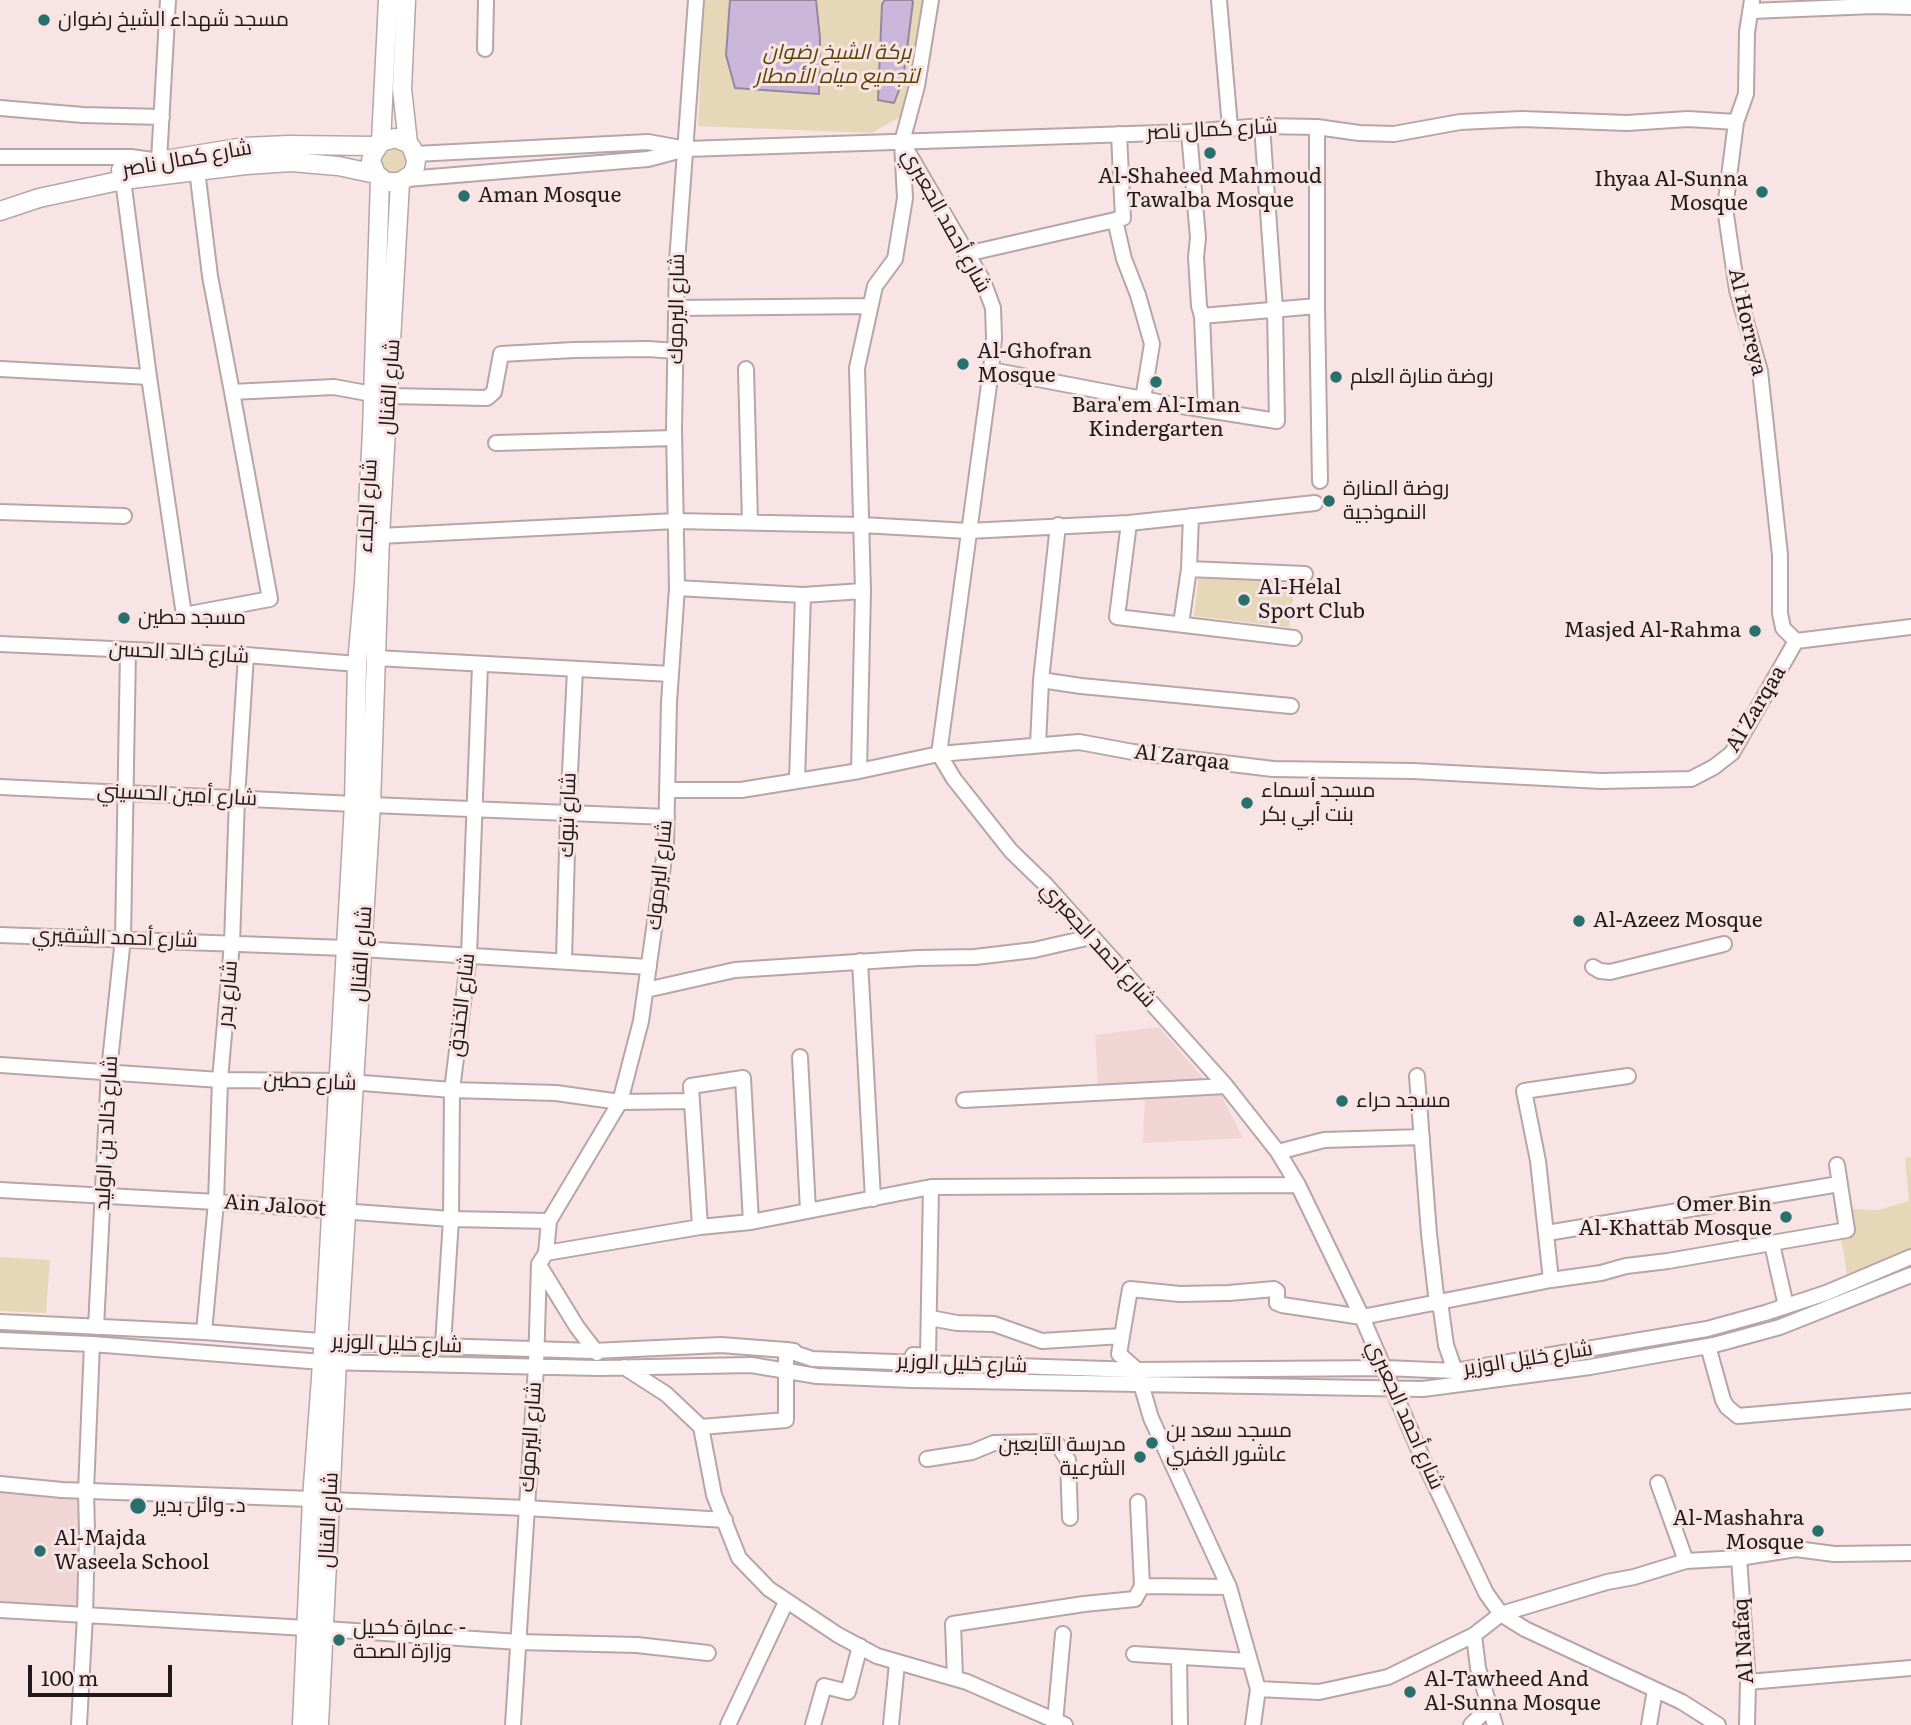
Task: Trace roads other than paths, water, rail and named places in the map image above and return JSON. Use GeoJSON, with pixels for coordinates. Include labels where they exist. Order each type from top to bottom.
{"type":"FeatureCollection","features":[{"type":"Feature","properties":{"kind":"main road"},"geometry":{"type":"LineString","coordinates":[[388,0],[379,144],[371,161],[378,176],[387,182],[404,180],[415,167],[402,89],[406,0]]}},
{"type":"Feature","properties":{"kind":"main road"},"geometry":{"type":"LineString","coordinates":[[379,144],[395,138],[411,148]]}},
{"type":"Feature","properties":{"kind":"main road","name":"شارع كمال ناصر"},"geometry":{"type":"LineString","coordinates":[[0,200],[58,182],[159,161],[266,146],[379,144]]}},
{"type":"Feature","properties":{"kind":"main road","name":"شارع كمال ناصر"},"geometry":{"type":"LineString","coordinates":[[0,211],[39,198],[124,180],[197,170],[291,163],[338,166],[378,176]]}},
{"type":"Feature","properties":{"kind":"main road","name":"شارع الجلاء"},"geometry":{"type":"LineString","coordinates":[[357,664],[381,395],[378,176]]}},
{"type":"Feature","properties":{"kind":"main road","name":"شارع القنال"},"geometry":{"type":"LineString","coordinates":[[302,1725],[306,1628],[321,1500],[330,1362],[362,804],[376,658],[381,395],[404,180]]}},
{"type":"Feature","properties":{"kind":"main road","name":"شارع القنال"},"geometry":{"type":"LineString","coordinates":[[357,664],[362,804]]}},
{"type":"Feature","properties":{"kind":"main road","name":"شارع القنال"},"geometry":{"type":"LineString","coordinates":[[319,1725],[325,1629],[321,1500]]}},
{"type":"Feature","properties":{"kind":"street"},"geometry":{"type":"LineString","coordinates":[[0,157],[131,157],[159,161],[168,0]]}},
{"type":"Feature","properties":{"kind":"street"},"geometry":{"type":"LineString","coordinates":[[485,49],[486,0]]}},
{"type":"Feature","properties":{"kind":"street","name":"شارع اليرموك"},"geometry":{"type":"LineString","coordinates":[[513,1725],[542,1258],[549,1221],[620,1101],[641,1021],[666,844],[671,674],[677,588],[674,439],[677,262],[696,0]]}},
{"type":"Feature","properties":{"kind":"street","name":"شارع أحمد الجعبري"},"geometry":{"type":"LineString","coordinates":[[931,0],[917,86],[902,142],[983,281],[993,308],[994,338],[939,754],[954,779],[1011,851],[1226,1086],[1278,1152],[1298,1185],[1362,1317],[1425,1464],[1486,1593],[1501,1614],[1525,1629],[1682,1702],[1718,1725]]}},
{"type":"Feature","properties":{"kind":"street"},"geometry":{"type":"LineString","coordinates":[[1219,0],[1230,127]]}},
{"type":"Feature","properties":{"kind":"street"},"geometry":{"type":"LineString","coordinates":[[1751,5],[1874,3],[1911,7]]}},
{"type":"Feature","properties":{"kind":"street","name":"Al Horreya"},"geometry":{"type":"LineString","coordinates":[[1751,5],[1747,32],[1746,94],[1736,122],[1725,208],[1737,290],[1760,371],[1780,555],[1780,613],[1783,628],[1796,641]]}},
{"type":"Feature","properties":{"kind":"street"},"geometry":{"type":"LineString","coordinates":[[0,108],[83,115],[162,117]]}},
{"type":"Feature","properties":{"kind":"street","name":"شارع كمال ناصر"},"geometry":{"type":"LineString","coordinates":[[411,148],[648,142],[685,149],[1189,132],[1262,125],[1394,134],[1460,122],[1522,119],[1627,123],[1688,119],[1736,122]]}},
{"type":"Feature","properties":{"kind":"street"},"geometry":{"type":"LineString","coordinates":[[991,370],[1278,421],[1275,309],[1262,125]]}},
{"type":"Feature","properties":{"kind":"street"},"geometry":{"type":"LineString","coordinates":[[1317,127],[1320,481]]}},
{"type":"Feature","properties":{"kind":"street"},"geometry":{"type":"LineString","coordinates":[[1189,132],[1198,238],[1196,257],[1202,316],[1206,410]]}},
{"type":"Feature","properties":{"kind":"street"},"geometry":{"type":"LineString","coordinates":[[966,254],[1123,218],[1119,134]]}},
{"type":"Feature","properties":{"kind":"street"},"geometry":{"type":"LineString","coordinates":[[859,771],[863,591],[857,368],[875,286],[895,259],[905,198],[902,142]]}},
{"type":"Feature","properties":{"kind":"street","name":"شارع كمال ناصر"},"geometry":{"type":"LineString","coordinates":[[404,180],[648,159],[685,149]]}},
{"type":"Feature","properties":{"kind":"street"},"geometry":{"type":"LineString","coordinates":[[124,180],[149,377],[184,615],[270,599],[210,276],[197,170]]}},
{"type":"Feature","properties":{"kind":"street"},"geometry":{"type":"LineString","coordinates":[[1115,220],[1124,259],[1152,344],[1143,399]]}},
{"type":"Feature","properties":{"kind":"street"},"geometry":{"type":"LineString","coordinates":[[676,308],[870,306]]}},
{"type":"Feature","properties":{"kind":"street"},"geometry":{"type":"LineString","coordinates":[[1202,316],[1317,306]]}},
{"type":"Feature","properties":{"kind":"street"},"geometry":{"type":"LineString","coordinates":[[232,392],[334,387],[381,395],[487,398],[494,392],[501,354],[574,349],[648,348],[676,351]]}},
{"type":"Feature","properties":{"kind":"street"},"geometry":{"type":"LineString","coordinates":[[0,369],[149,377]]}},
{"type":"Feature","properties":{"kind":"street"},"geometry":{"type":"LineString","coordinates":[[746,369],[750,522]]}},
{"type":"Feature","properties":{"kind":"street"},"geometry":{"type":"LineString","coordinates":[[496,443],[674,439]]}},
{"type":"Feature","properties":{"kind":"street"},"geometry":{"type":"LineString","coordinates":[[380,536],[676,521],[862,525],[968,531],[1129,523],[1315,503]]}},
{"type":"Feature","properties":{"kind":"street"},"geometry":{"type":"LineString","coordinates":[[0,512],[124,516]]}},
{"type":"Feature","properties":{"kind":"street"},"geometry":{"type":"LineString","coordinates":[[1181,624],[1189,569],[1191,516]]}},
{"type":"Feature","properties":{"kind":"street"},"geometry":{"type":"LineString","coordinates":[[1129,523],[1117,617],[1294,638]]}},
{"type":"Feature","properties":{"kind":"street"},"geometry":{"type":"LineString","coordinates":[[1038,745],[1041,680],[1058,525]]}},
{"type":"Feature","properties":{"kind":"street"},"geometry":{"type":"LineString","coordinates":[[1189,569],[1305,574]]}},
{"type":"Feature","properties":{"kind":"street"},"geometry":{"type":"LineString","coordinates":[[677,588],[803,595],[863,591]]}},
{"type":"Feature","properties":{"kind":"street"},"geometry":{"type":"LineString","coordinates":[[797,780],[803,595]]}},
{"type":"Feature","properties":{"kind":"street"},"geometry":{"type":"LineString","coordinates":[[1796,641],[1911,627]]}},
{"type":"Feature","properties":{"kind":"street","name":"Al Zarqaa"},"geometry":{"type":"LineString","coordinates":[[667,790],[741,790],[859,771],[939,754],[1079,743],[1273,769],[1413,771],[1601,781],[1691,779],[1732,754],[1796,641]]}},
{"type":"Feature","properties":{"kind":"street","name":"شارع خالد الحسن"},"geometry":{"type":"LineString","coordinates":[[0,644],[246,655],[357,664]]}},
{"type":"Feature","properties":{"kind":"street","name":"شارع خالد بن الوليد"},"geometry":{"type":"LineString","coordinates":[[96,1327],[109,1071],[123,939],[128,650]]}},
{"type":"Feature","properties":{"kind":"street","name":"شارع بدر"},"geometry":{"type":"LineString","coordinates":[[204,1332],[216,1202],[220,1080],[232,943],[246,655]]}},
{"type":"Feature","properties":{"kind":"street"},"geometry":{"type":"LineString","coordinates":[[376,658],[671,674]]}},
{"type":"Feature","properties":{"kind":"street","name":"شارع الخندق"},"geometry":{"type":"LineString","coordinates":[[443,1345],[451,1219],[452,1090],[469,955],[480,665]]}},
{"type":"Feature","properties":{"kind":"street","name":"شارع تبوك"},"geometry":{"type":"LineString","coordinates":[[564,960],[575,670]]}},
{"type":"Feature","properties":{"kind":"street"},"geometry":{"type":"LineString","coordinates":[[1041,680],[1104,689],[1291,706]]}},
{"type":"Feature","properties":{"kind":"street","name":"شارع أمين الحسيني"},"geometry":{"type":"LineString","coordinates":[[0,787],[667,817]]}},
{"type":"Feature","properties":{"kind":"street","name":"شارع أحمد الشقيري"},"geometry":{"type":"LineString","coordinates":[[0,935],[354,949],[649,967]]}},
{"type":"Feature","properties":{"kind":"street"},"geometry":{"type":"LineString","coordinates":[[646,990],[735,970],[860,961],[975,957],[1034,950],[1091,937]]}},
{"type":"Feature","properties":{"kind":"street"},"geometry":{"type":"LineString","coordinates":[[1593,967],[1610,972],[1724,944]]}},
{"type":"Feature","properties":{"kind":"street"},"geometry":{"type":"LineString","coordinates":[[860,961],[873,1199]]}},
{"type":"Feature","properties":{"kind":"street"},"geometry":{"type":"LineString","coordinates":[[800,1057],[808,1211]]}},
{"type":"Feature","properties":{"kind":"street","name":"شارع حطين"},"geometry":{"type":"LineString","coordinates":[[0,1065],[220,1080],[345,1082],[452,1090],[556,1093],[620,1101],[692,1101]]}},
{"type":"Feature","properties":{"kind":"street"},"geometry":{"type":"LineString","coordinates":[[1417,1076],[1437,1304],[1441,1309],[1446,1345],[1455,1371]]}},
{"type":"Feature","properties":{"kind":"street"},"geometry":{"type":"LineString","coordinates":[[1551,1280],[1538,1161],[1524,1091],[1628,1076]]}},
{"type":"Feature","properties":{"kind":"street"},"geometry":{"type":"LineString","coordinates":[[700,1227],[691,1086],[743,1078],[751,1222]]}},
{"type":"Feature","properties":{"kind":"street"},"geometry":{"type":"LineString","coordinates":[[964,1100],[1226,1086]]}},
{"type":"Feature","properties":{"kind":"street"},"geometry":{"type":"LineString","coordinates":[[1278,1152],[1324,1140],[1422,1136]]}},
{"type":"Feature","properties":{"kind":"street"},"geometry":{"type":"LineString","coordinates":[[1253,1725],[1258,1689],[1229,1587],[1152,1418],[1139,1377],[1119,1354],[1130,1289],[1180,1294],[1274,1289],[1277,1291],[1278,1303],[1282,1306],[1362,1317],[1437,1304],[1626,1266],[1847,1230],[1837,1165]]}},
{"type":"Feature","properties":{"kind":"street"},"geometry":{"type":"LineString","coordinates":[[1547,1233],[1839,1184]]}},
{"type":"Feature","properties":{"kind":"street"},"geometry":{"type":"LineString","coordinates":[[1063,1634],[1060,1723],[955,1678],[877,1656],[786,1602],[769,1589],[740,1558],[714,1495],[701,1427],[666,1394],[593,1351],[542,1258],[700,1227],[751,1222],[931,1187],[1298,1185]]}},
{"type":"Feature","properties":{"kind":"street"},"geometry":{"type":"LineString","coordinates":[[701,1427],[786,1420],[786,1350],[928,1356],[931,1187]]}},
{"type":"Feature","properties":{"kind":"street","name":"Ain Jaloot"},"geometry":{"type":"LineString","coordinates":[[0,1190],[451,1219],[549,1221]]}},
{"type":"Feature","properties":{"kind":"street"},"geometry":{"type":"LineString","coordinates":[[1772,1244],[1786,1306]]}},
{"type":"Feature","properties":{"kind":"street","name":"شارع خليل الوزير"},"geometry":{"type":"LineString","coordinates":[[0,1340],[92,1344],[330,1362],[536,1367],[751,1365],[830,1377],[996,1383],[1385,1368],[1455,1371],[1707,1329],[1826,1293],[1911,1256]]}},
{"type":"Feature","properties":{"kind":"street","name":"شارع خليل الوزير"},"geometry":{"type":"LineString","coordinates":[[0,1322],[204,1332],[330,1343],[593,1351],[721,1345],[786,1350],[812,1359],[1423,1389],[1590,1367],[1708,1346],[1780,1327],[1911,1275]]}},
{"type":"Feature","properties":{"kind":"street"},"geometry":{"type":"LineString","coordinates":[[930,1318],[957,1323],[994,1324],[1042,1342],[1122,1336]]}},
{"type":"Feature","properties":{"kind":"street"},"geometry":{"type":"LineString","coordinates":[[79,1725],[88,1532],[86,1491],[92,1344]]}},
{"type":"Feature","properties":{"kind":"street"},"geometry":{"type":"LineString","coordinates":[[1708,1346],[1723,1400],[1727,1408],[1738,1416],[1911,1401]]}},
{"type":"Feature","properties":{"kind":"street"},"geometry":{"type":"LineString","coordinates":[[927,1459],[972,1452],[994,1443],[1057,1444],[1068,1460],[1070,1518]]}},
{"type":"Feature","properties":{"kind":"street"},"geometry":{"type":"LineString","coordinates":[[1657,1483],[1686,1561]]}},
{"type":"Feature","properties":{"kind":"street"},"geometry":{"type":"LineString","coordinates":[[0,1484],[86,1491],[526,1508],[725,1520]]}},
{"type":"Feature","properties":{"kind":"street"},"geometry":{"type":"LineString","coordinates":[[955,1678],[953,1624],[1135,1599],[1142,1586],[1138,1502]]}},
{"type":"Feature","properties":{"kind":"street"},"geometry":{"type":"LineString","coordinates":[[1258,1689],[1319,1692],[1388,1677],[1474,1635],[1501,1614],[1686,1561],[1739,1558],[1796,1549],[1833,1554],[1911,1553]]}},
{"type":"Feature","properties":{"kind":"street","name":"Al Nafaq"},"geometry":{"type":"LineString","coordinates":[[1739,1558],[1748,1682],[1747,1725]]}},
{"type":"Feature","properties":{"kind":"street"},"geometry":{"type":"LineString","coordinates":[[1142,1586],[1229,1587]]}},
{"type":"Feature","properties":{"kind":"street"},"geometry":{"type":"LineString","coordinates":[[728,1725],[786,1602]]}},
{"type":"Feature","properties":{"kind":"street"},"geometry":{"type":"LineString","coordinates":[[0,1610],[306,1628]]}},
{"type":"Feature","properties":{"kind":"street"},"geometry":{"type":"LineString","coordinates":[[325,1629],[519,1642],[637,1645],[708,1653]]}},
{"type":"Feature","properties":{"kind":"street"},"geometry":{"type":"LineString","coordinates":[[1474,1635],[1478,1668],[1495,1725]]}},
{"type":"Feature","properties":{"kind":"street"},"geometry":{"type":"LineString","coordinates":[[813,1725],[824,1686],[848,1692],[860,1646]]}},
{"type":"Feature","properties":{"kind":"street"},"geometry":{"type":"LineString","coordinates":[[1134,1654],[1249,1661]]}},
{"type":"Feature","properties":{"kind":"street"},"geometry":{"type":"LineString","coordinates":[[1179,1657],[1180,1725]]}},
{"type":"Feature","properties":{"kind":"street"},"geometry":{"type":"LineString","coordinates":[[891,1725],[897,1663]]}},
{"type":"Feature","properties":{"kind":"street"},"geometry":{"type":"LineString","coordinates":[[1748,1682],[1911,1668]]}},
{"type":"Feature","properties":{"kind":"street"},"geometry":{"type":"LineString","coordinates":[[1648,1725],[1655,1690]]}},
{"type":"Feature","properties":{"kind":"street"},"geometry":{"type":"LineString","coordinates":[[1471,1725],[1490,1706]]}},
{"type":"Feature","properties":{"kind":"place","name":"مسجد شهداء الشيخ رضوان"},"geometry":{"type":"Point","coordinates":[44,20]}},
{"type":"Feature","properties":{"kind":"place","name":"Al-Shaheed Mahmoud Tawalba Mosque"},"geometry":{"type":"Point","coordinates":[1210,153]}},
{"type":"Feature","properties":{"kind":"place","name":"Ihyaa Al-Sunna Mosque"},"geometry":{"type":"Point","coordinates":[1762,192]}},
{"type":"Feature","properties":{"kind":"place","name":"Aman Mosque"},"geometry":{"type":"Point","coordinates":[464,196]}},
{"type":"Feature","properties":{"kind":"place","name":"Al-Ghofran Mosque"},"geometry":{"type":"Point","coordinates":[963,364]}},
{"type":"Feature","properties":{"kind":"place","name":"روضة منارة العلم"},"geometry":{"type":"Point","coordinates":[1336,377]}},
{"type":"Feature","properties":{"kind":"place","name":"Bara'em Al-Iman Kindergarten"},"geometry":{"type":"Point","coordinates":[1156,382]}},
{"type":"Feature","properties":{"kind":"place","name":"روضة المنارة النموذجية"},"geometry":{"type":"Point","coordinates":[1329,501]}},
{"type":"Feature","properties":{"kind":"place","name":"Al-Helal Sport Club"},"geometry":{"type":"Point","coordinates":[1244,600]}},
{"type":"Feature","properties":{"kind":"place","name":"مسجد حطين"},"geometry":{"type":"Point","coordinates":[124,618]}},
{"type":"Feature","properties":{"kind":"place","name":"Masjed Al-Rahma"},"geometry":{"type":"Point","coordinates":[1755,631]}},
{"type":"Feature","properties":{"kind":"place","name":"مسجد أسماء بنت أبي بكر"},"geometry":{"type":"Point","coordinates":[1247,803]}},
{"type":"Feature","properties":{"kind":"place","name":"Al-Azeez Mosque"},"geometry":{"type":"Point","coordinates":[1579,921]}},
{"type":"Feature","properties":{"kind":"place","name":"مسجد حراء"},"geometry":{"type":"Point","coordinates":[1342,1101]}},
{"type":"Feature","properties":{"kind":"place","name":"Omer Bin Al-Khattab Mosque"},"geometry":{"type":"Point","coordinates":[1786,1217]}},
{"type":"Feature","properties":{"kind":"place","name":"مسجد سعد بن عاشور الغفري"},"geometry":{"type":"Point","coordinates":[1152,1443]}},
{"type":"Feature","properties":{"kind":"place","name":"مدرسة التابعين الشرعية"},"geometry":{"type":"Point","coordinates":[1140,1457]}},
{"type":"Feature","properties":{"kind":"place","name":"د. وائل بدير"},"geometry":{"type":"Point","coordinates":[138,1506]}},
{"type":"Feature","properties":{"kind":"place","name":"Al-Mashahra Mosque"},"geometry":{"type":"Point","coordinates":[1818,1531]}},
{"type":"Feature","properties":{"kind":"place","name":"Al-Majda Waseela School"},"geometry":{"type":"Point","coordinates":[40,1551]}},
{"type":"Feature","properties":{"kind":"place","name":"عمارة كحيل - وزارة الصحة"},"geometry":{"type":"Point","coordinates":[339,1640]}},
{"type":"Feature","properties":{"kind":"place","name":"Al-Tawheed And Al-Sunna Mosque"},"geometry":{"type":"Point","coordinates":[1410,1692]}},
{"type":"Feature","properties":{"kind":"park label","name":"بركة الشيخ رضوان لتجميع مياه الأمطار"},"geometry":{"type":"Point","coordinates":[837,65]}}]}
